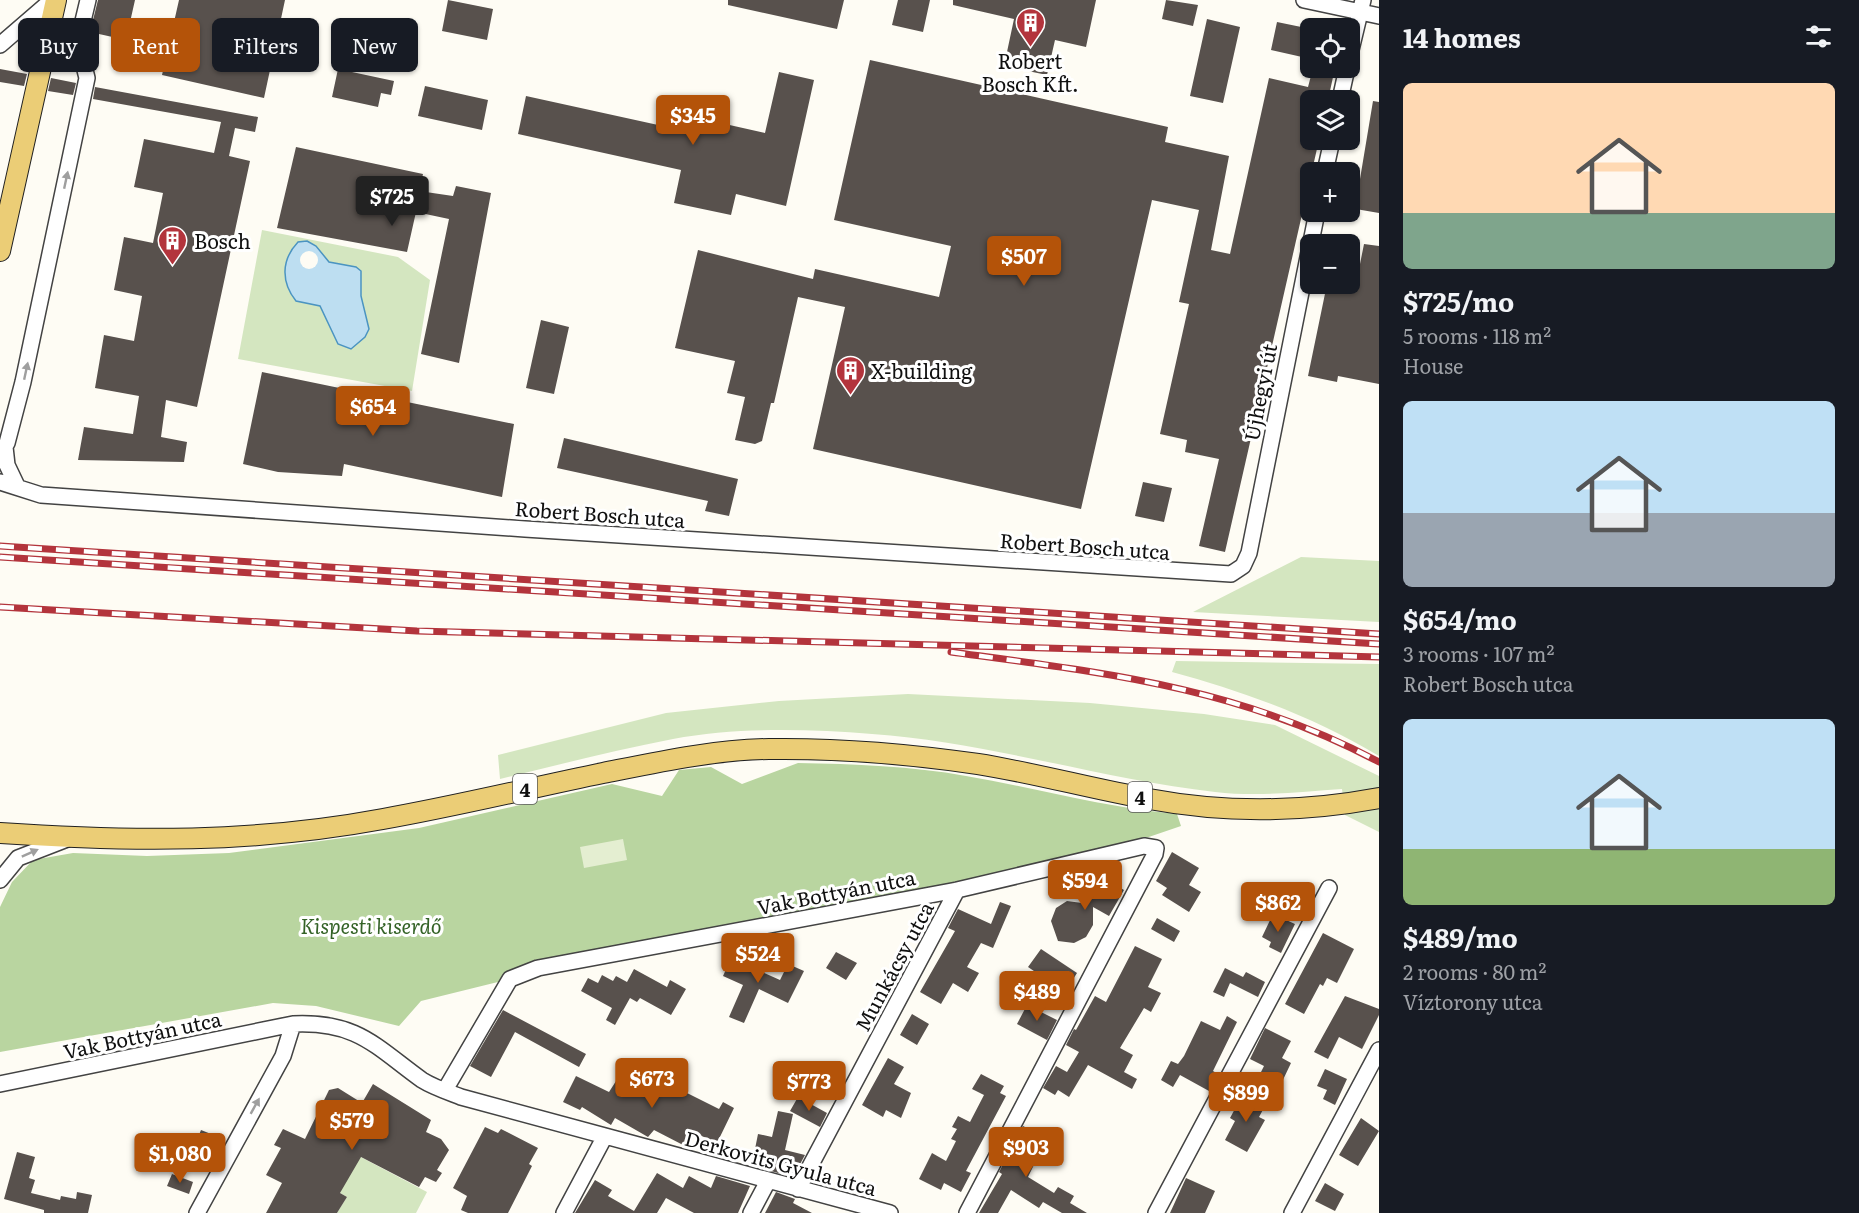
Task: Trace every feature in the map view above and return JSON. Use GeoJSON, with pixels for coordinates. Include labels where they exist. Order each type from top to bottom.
{"type":"FeatureCollection","features":[{"type":"Feature","properties":{"kind":"main road"},"geometry":{"type":"LineString","coordinates":[[0,251],[54,0]]}},
{"type":"Feature","properties":{"kind":"main road","name":"4"},"geometry":{"type":"LineString","coordinates":[[0,833],[69,838],[195,841],[292,833],[382,819],[665,760],[767,749],[931,758],[981,765],[1153,800],[1212,807],[1301,808],[1379,798]]}},
{"type":"Feature","properties":{"kind":"street"},"geometry":{"type":"LineString","coordinates":[[0,45],[54,0]]}},
{"type":"Feature","properties":{"kind":"street"},"geometry":{"type":"LineString","coordinates":[[17,486],[2,450],[26,372],[87,78],[78,42],[88,0]]}},
{"type":"Feature","properties":{"kind":"street"},"geometry":{"type":"LineString","coordinates":[[1304,0],[1361,6],[1379,16]]}},
{"type":"Feature","properties":{"kind":"street","name":"Újhegyi út"},"geometry":{"type":"LineString","coordinates":[[1231,574],[1243,566],[1249,553],[1315,222]]}},
{"type":"Feature","properties":{"kind":"street","name":"Robert Bosch utca"},"geometry":{"type":"LineString","coordinates":[[0,482],[41,495],[525,529],[1231,574]]}},
{"type":"Feature","properties":{"kind":"street"},"geometry":{"type":"LineString","coordinates":[[0,880],[18,858],[69,838]]}},
{"type":"Feature","properties":{"kind":"street","name":"Vak Bottyán utca"},"geometry":{"type":"LineString","coordinates":[[445,1090],[510,979],[538,968],[957,890],[1144,846],[1155,848],[1155,855],[967,1213]]}},
{"type":"Feature","properties":{"kind":"street"},"geometry":{"type":"LineString","coordinates":[[1156,1213],[1329,888]]}},
{"type":"Feature","properties":{"kind":"street","name":"Munkácsy utca"},"geometry":{"type":"LineString","coordinates":[[798,1189],[957,890]]}},
{"type":"Feature","properties":{"kind":"street","name":"Derkovits Gyula utca"},"geometry":{"type":"LineString","coordinates":[[293,1024],[312,1023],[340,1027],[367,1038],[424,1081],[460,1097],[890,1213]]}},
{"type":"Feature","properties":{"kind":"street"},"geometry":{"type":"LineString","coordinates":[[197,1213],[283,1056],[293,1024]]}},
{"type":"Feature","properties":{"kind":"street","name":"Vak Bottyán utca"},"geometry":{"type":"LineString","coordinates":[[0,1084],[293,1024]]}},
{"type":"Feature","properties":{"kind":"street"},"geometry":{"type":"LineString","coordinates":[[1292,1213],[1379,1050]]}},
{"type":"Feature","properties":{"kind":"street"},"geometry":{"type":"LineString","coordinates":[[564,1213],[605,1136]]}},
{"type":"Feature","properties":{"kind":"street"},"geometry":{"type":"LineString","coordinates":[[750,1213],[768,1181]]}},
{"type":"Feature","properties":{"kind":"green space"},"geometry":{"type":"Polygon","coordinates":[[[262,230],[398,257],[430,280],[412,391],[238,359],[262,230]]]}},
{"type":"Feature","properties":{"kind":"green space"},"geometry":{"type":"Polygon","coordinates":[[[1301,557],[1379,561],[1379,622],[1193,612],[1301,557]]]}},
{"type":"Feature","properties":{"kind":"green space"},"geometry":{"type":"Polygon","coordinates":[[[1176,661],[1379,664],[1379,756],[1355,742],[1278,707],[1172,672],[1176,661]]]}},
{"type":"Feature","properties":{"kind":"green space"},"geometry":{"type":"Polygon","coordinates":[[[908,694],[1090,703],[1204,714],[1275,725],[1379,776],[1379,832],[1345,815],[1342,789],[1263,794],[1215,792],[1129,779],[1001,752],[915,738],[847,732],[772,730],[697,735],[630,748],[500,779],[498,755],[666,713],[779,701],[908,694]]]}},
{"type":"Feature","properties":{"kind":"green space","name":"Kispesti kiserdő"},"geometry":{"type":"Polygon","coordinates":[[[798,763],[883,766],[946,773],[1124,807],[1177,814],[1181,826],[1140,840],[1108,855],[510,979],[421,1001],[399,1026],[316,1006],[273,1003],[0,1052],[0,907],[12,882],[33,860],[73,853],[147,856],[229,853],[419,828],[612,784],[662,796],[679,770],[711,767],[742,784],[798,763]]]}},
{"type":"Feature","properties":{"kind":"green space"},"geometry":{"type":"Polygon","coordinates":[[[623,839],[627,860],[584,868],[580,847],[623,839]]]}},
{"type":"Feature","properties":{"kind":"green space"},"geometry":{"type":"Polygon","coordinates":[[[355,1154],[427,1192],[416,1213],[337,1213],[347,1197],[340,1193],[355,1154]]]}},
{"type":"Feature","properties":{"kind":"water"},"geometry":{"type":"Polygon","coordinates":[[[307,241],[316,246],[329,262],[356,267],[361,271],[361,296],[369,329],[365,337],[351,349],[338,344],[320,306],[296,301],[291,294],[285,271],[288,256],[298,242],[307,241]]]}},
{"type":"Feature","properties":{"kind":"pier"},"geometry":{"type":"Polygon","coordinates":[[[305,251],[313,251],[318,256],[316,267],[305,269],[300,264],[300,256],[305,251]]]}},
{"type":"Feature","properties":{"kind":"building"},"geometry":{"type":"Polygon","coordinates":[[[98,0],[135,0],[131,18],[111,18],[111,37],[99,34],[99,18],[94,18],[98,0]]]}},
{"type":"Feature","properties":{"kind":"building"},"geometry":{"type":"Polygon","coordinates":[[[179,0],[285,0],[281,18],[212,18],[212,72],[270,72],[264,98],[162,75],[163,72],[200,72],[200,18],[175,18],[179,0]]]}},
{"type":"Feature","properties":{"kind":"building"},"geometry":{"type":"Polygon","coordinates":[[[448,0],[493,9],[487,40],[442,31],[448,0]]]}},
{"type":"Feature","properties":{"kind":"building"},"geometry":{"type":"Polygon","coordinates":[[[728,0],[844,0],[837,29],[728,5],[728,0]]]}},
{"type":"Feature","properties":{"kind":"building"},"geometry":{"type":"Polygon","coordinates":[[[898,0],[930,0],[923,32],[892,25],[898,0]]]}},
{"type":"Feature","properties":{"kind":"building","name":"Robert Bosch Kft."},"geometry":{"type":"Polygon","coordinates":[[[953,0],[1096,0],[1086,47],[1055,40],[1047,75],[1004,66],[1014,19],[953,5],[953,0]]]}},
{"type":"Feature","properties":{"kind":"building"},"geometry":{"type":"Polygon","coordinates":[[[1166,0],[1198,5],[1193,26],[1162,19],[1166,0]]]}},
{"type":"Feature","properties":{"kind":"building"},"geometry":{"type":"Polygon","coordinates":[[[1207,19],[1240,27],[1223,103],[1190,96],[1207,19]]]}},
{"type":"Feature","properties":{"kind":"building"},"geometry":{"type":"Polygon","coordinates":[[[1277,22],[1300,27],[1300,57],[1271,50],[1277,22]]]}},
{"type":"Feature","properties":{"kind":"building"},"geometry":{"type":"Polygon","coordinates":[[[870,60],[1168,127],[1165,142],[1229,156],[1211,250],[1230,254],[1269,78],[1308,87],[1310,78],[1333,78],[1330,90],[1300,90],[1300,150],[1317,150],[1314,162],[1300,162],[1300,222],[1225,552],[1199,546],[1219,459],[1185,452],[1187,440],[1160,434],[1189,304],[1179,302],[1199,210],[1152,200],[1081,509],[813,449],[845,307],[798,297],[774,403],[771,403],[762,441],[755,444],[735,440],[745,397],[727,393],[735,361],[675,348],[698,250],[813,279],[815,269],[939,297],[951,246],[834,220],[870,60]]]}},
{"type":"Feature","properties":{"kind":"building"},"geometry":{"type":"Polygon","coordinates":[[[0,69],[27,74],[24,86],[0,82],[0,69]]]}},
{"type":"Feature","properties":{"kind":"building"},"geometry":{"type":"Polygon","coordinates":[[[337,72],[352,72],[394,81],[391,95],[381,93],[378,107],[332,97],[337,72]]]}},
{"type":"Feature","properties":{"kind":"building"},"geometry":{"type":"Polygon","coordinates":[[[779,72],[814,80],[786,206],[736,194],[731,215],[674,203],[681,170],[518,134],[526,96],[690,132],[694,117],[765,133],[779,72]]]}},
{"type":"Feature","properties":{"kind":"building"},"geometry":{"type":"Polygon","coordinates":[[[51,78],[76,83],[73,95],[48,91],[51,78]]]}},
{"type":"Feature","properties":{"kind":"building"},"geometry":{"type":"Polygon","coordinates":[[[425,86],[488,100],[482,130],[418,116],[425,86]]]}},
{"type":"Feature","properties":{"kind":"building","name":"Bosch"},"geometry":{"type":"Polygon","coordinates":[[[95,87],[258,117],[255,132],[235,128],[229,156],[250,161],[197,407],[166,400],[161,437],[187,442],[184,462],[78,460],[84,427],[133,434],[139,396],[95,388],[104,335],[134,341],[142,296],[114,290],[124,237],[153,243],[163,193],[134,187],[144,139],[214,153],[221,122],[93,99],[95,87]]]}},
{"type":"Feature","properties":{"kind":"building"},"geometry":{"type":"Polygon","coordinates":[[[1373,101],[1379,102],[1379,213],[1360,210],[1360,179],[1373,101]]]}},
{"type":"Feature","properties":{"kind":"building"},"geometry":{"type":"Polygon","coordinates":[[[296,147],[423,174],[419,191],[453,196],[456,186],[491,193],[459,363],[421,354],[449,219],[416,212],[407,252],[277,228],[296,147]]]}},
{"type":"Feature","properties":{"kind":"building"},"geometry":{"type":"Polygon","coordinates":[[[1364,244],[1379,246],[1379,384],[1338,376],[1337,382],[1308,376],[1325,294],[1360,294],[1360,264],[1364,244]]]}},
{"type":"Feature","properties":{"kind":"building"},"geometry":{"type":"Polygon","coordinates":[[[541,320],[569,327],[554,394],[526,388],[541,320]]]}},
{"type":"Feature","properties":{"kind":"building"},"geometry":{"type":"Polygon","coordinates":[[[262,372],[514,424],[502,497],[344,464],[342,476],[278,472],[243,464],[262,372]]]}},
{"type":"Feature","properties":{"kind":"building"},"geometry":{"type":"Polygon","coordinates":[[[564,438],[738,479],[729,516],[705,511],[708,501],[557,468],[564,438]]]}},
{"type":"Feature","properties":{"kind":"building"},"geometry":{"type":"Polygon","coordinates":[[[1143,482],[1172,488],[1164,522],[1135,516],[1143,482]]]}},
{"type":"Feature","properties":{"kind":"building"},"geometry":{"type":"Polygon","coordinates":[[[1172,852],[1199,868],[1189,885],[1201,892],[1189,912],[1162,895],[1167,888],[1156,881],[1172,852]]]}},
{"type":"Feature","properties":{"kind":"building"},"geometry":{"type":"Polygon","coordinates":[[[1098,875],[1124,890],[1109,916],[1093,907],[1093,925],[1086,937],[1074,943],[1058,941],[1051,921],[1056,908],[1067,901],[1082,903],[1098,875]]]}},
{"type":"Feature","properties":{"kind":"building"},"geometry":{"type":"Polygon","coordinates":[[[1000,902],[1011,906],[993,948],[981,943],[967,967],[979,973],[968,992],[953,983],[941,1004],[920,992],[955,931],[948,928],[958,909],[991,924],[1000,902]]]}},
{"type":"Feature","properties":{"kind":"building"},"geometry":{"type":"Polygon","coordinates":[[[1273,914],[1295,924],[1281,953],[1269,947],[1271,942],[1262,937],[1273,914]]]}},
{"type":"Feature","properties":{"kind":"building"},"geometry":{"type":"Polygon","coordinates":[[[1157,918],[1180,931],[1174,942],[1151,929],[1157,918]]]}},
{"type":"Feature","properties":{"kind":"building"},"geometry":{"type":"Polygon","coordinates":[[[1323,933],[1354,949],[1337,983],[1327,978],[1323,986],[1320,984],[1304,1014],[1285,1004],[1323,933]]]}},
{"type":"Feature","properties":{"kind":"building"},"geometry":{"type":"Polygon","coordinates":[[[1135,946],[1162,959],[1148,987],[1161,993],[1151,1012],[1144,1008],[1120,1048],[1133,1055],[1124,1072],[1137,1079],[1132,1089],[1088,1065],[1069,1097],[1058,1090],[1055,1095],[1043,1088],[1056,1066],[1067,1072],[1079,1052],[1066,1045],[1074,1029],[1076,1030],[1095,996],[1106,1002],[1135,946]]]}},
{"type":"Feature","properties":{"kind":"building"},"geometry":{"type":"Polygon","coordinates":[[[1041,949],[1077,973],[1065,992],[1028,967],[1041,949]]]}},
{"type":"Feature","properties":{"kind":"building"},"geometry":{"type":"Polygon","coordinates":[[[734,952],[757,963],[755,969],[780,980],[788,964],[804,971],[788,1003],[759,989],[744,1023],[729,1017],[743,985],[723,976],[734,952]]]}},
{"type":"Feature","properties":{"kind":"building"},"geometry":{"type":"Polygon","coordinates":[[[836,952],[857,963],[846,980],[826,968],[836,952]]]}},
{"type":"Feature","properties":{"kind":"building"},"geometry":{"type":"Polygon","coordinates":[[[1225,968],[1243,977],[1246,972],[1265,982],[1258,997],[1230,983],[1224,997],[1213,992],[1225,968]]]}},
{"type":"Feature","properties":{"kind":"building"},"geometry":{"type":"Polygon","coordinates":[[[634,969],[667,987],[670,980],[686,989],[671,1015],[640,998],[637,1002],[630,998],[615,1025],[606,1020],[612,1008],[581,991],[588,978],[598,983],[602,975],[613,981],[616,976],[627,982],[634,969]]]}},
{"type":"Feature","properties":{"kind":"building"},"geometry":{"type":"Polygon","coordinates":[[[1345,996],[1379,1009],[1379,1015],[1362,1049],[1339,1037],[1328,1059],[1314,1052],[1345,996]]]}},
{"type":"Feature","properties":{"kind":"building"},"geometry":{"type":"Polygon","coordinates":[[[1027,1005],[1057,1020],[1047,1040],[1017,1024],[1027,1005]]]}},
{"type":"Feature","properties":{"kind":"building"},"geometry":{"type":"Polygon","coordinates":[[[503,1010],[586,1054],[579,1067],[515,1032],[491,1077],[470,1066],[503,1010]]]}},
{"type":"Feature","properties":{"kind":"building"},"geometry":{"type":"Polygon","coordinates":[[[912,1014],[929,1024],[917,1045],[900,1035],[912,1014]]]}},
{"type":"Feature","properties":{"kind":"building"},"geometry":{"type":"Polygon","coordinates":[[[1227,1016],[1237,1022],[1213,1071],[1218,1074],[1209,1091],[1180,1075],[1173,1087],[1161,1080],[1171,1061],[1178,1064],[1184,1056],[1201,1021],[1220,1030],[1227,1016]]]}},
{"type":"Feature","properties":{"kind":"building"},"geometry":{"type":"Polygon","coordinates":[[[1265,1028],[1291,1041],[1282,1058],[1291,1063],[1281,1084],[1260,1074],[1264,1066],[1250,1059],[1265,1028]]]}},
{"type":"Feature","properties":{"kind":"building"},"geometry":{"type":"Polygon","coordinates":[[[888,1058],[904,1067],[894,1084],[911,1093],[901,1118],[886,1110],[883,1117],[862,1105],[888,1058]]]}},
{"type":"Feature","properties":{"kind":"building"},"geometry":{"type":"Polygon","coordinates":[[[1325,1069],[1347,1079],[1335,1105],[1323,1099],[1327,1090],[1317,1086],[1325,1069]]]}},
{"type":"Feature","properties":{"kind":"building"},"geometry":{"type":"Polygon","coordinates":[[[981,1074],[1004,1086],[1000,1093],[1006,1096],[966,1171],[971,1173],[961,1192],[944,1183],[941,1190],[919,1179],[932,1153],[946,1161],[956,1141],[951,1139],[957,1129],[952,1127],[958,1116],[970,1122],[984,1095],[972,1089],[981,1074]]]}},
{"type":"Feature","properties":{"kind":"building"},"geometry":{"type":"Polygon","coordinates":[[[576,1076],[609,1092],[618,1078],[646,1095],[657,1077],[664,1081],[666,1078],[680,1086],[679,1089],[719,1109],[723,1102],[734,1108],[717,1143],[693,1132],[685,1146],[654,1130],[648,1137],[615,1118],[611,1125],[582,1107],[580,1110],[563,1102],[576,1076]]]}},
{"type":"Feature","properties":{"kind":"building"},"geometry":{"type":"Polygon","coordinates":[[[373,1084],[431,1120],[426,1132],[441,1139],[449,1150],[437,1170],[442,1173],[436,1182],[425,1177],[419,1187],[361,1157],[340,1193],[347,1197],[337,1213],[266,1213],[282,1183],[266,1175],[281,1148],[274,1145],[283,1129],[305,1139],[329,1090],[338,1088],[362,1103],[373,1084]]]}},
{"type":"Feature","properties":{"kind":"building"},"geometry":{"type":"Polygon","coordinates":[[[1243,1094],[1265,1106],[1259,1117],[1265,1120],[1247,1152],[1225,1140],[1235,1121],[1230,1118],[1243,1094]]]}},
{"type":"Feature","properties":{"kind":"building"},"geometry":{"type":"Polygon","coordinates":[[[798,1097],[827,1113],[820,1127],[790,1111],[798,1097]]]}},
{"type":"Feature","properties":{"kind":"building"},"geometry":{"type":"Polygon","coordinates":[[[778,1111],[793,1114],[785,1150],[805,1155],[793,1177],[767,1170],[769,1157],[754,1154],[758,1134],[772,1137],[778,1111]]]}},
{"type":"Feature","properties":{"kind":"building"},"geometry":{"type":"Polygon","coordinates":[[[1361,1118],[1379,1131],[1358,1166],[1339,1155],[1361,1118]]]}},
{"type":"Feature","properties":{"kind":"building"},"geometry":{"type":"Polygon","coordinates":[[[1023,1126],[1047,1138],[1028,1177],[1054,1193],[1058,1187],[1074,1196],[1070,1203],[1087,1213],[1062,1213],[1043,1202],[1039,1208],[1011,1190],[998,1213],[979,1213],[1002,1174],[999,1172],[1023,1126]]]}},
{"type":"Feature","properties":{"kind":"building"},"geometry":{"type":"Polygon","coordinates":[[[485,1127],[498,1133],[501,1129],[538,1148],[529,1164],[532,1166],[508,1213],[468,1213],[461,1210],[467,1196],[453,1188],[485,1127]]]}},
{"type":"Feature","properties":{"kind":"building"},"geometry":{"type":"Polygon","coordinates":[[[201,1130],[221,1138],[212,1161],[183,1151],[189,1137],[197,1140],[201,1130]]]}},
{"type":"Feature","properties":{"kind":"building"},"geometry":{"type":"Polygon","coordinates":[[[149,1136],[168,1144],[157,1169],[138,1161],[149,1136]]]}},
{"type":"Feature","properties":{"kind":"building"},"geometry":{"type":"Polygon","coordinates":[[[17,1152],[35,1157],[29,1178],[35,1180],[31,1193],[60,1200],[61,1196],[76,1199],[77,1192],[92,1195],[88,1213],[44,1213],[44,1210],[4,1199],[17,1152]]]}},
{"type":"Feature","properties":{"kind":"building"},"geometry":{"type":"Polygon","coordinates":[[[657,1173],[683,1188],[689,1176],[711,1188],[716,1176],[750,1186],[738,1213],[694,1213],[666,1198],[657,1213],[575,1213],[595,1180],[612,1190],[608,1196],[634,1211],[657,1173]]]}},
{"type":"Feature","properties":{"kind":"building"},"geometry":{"type":"Polygon","coordinates":[[[172,1174],[193,1182],[189,1194],[167,1186],[172,1174]]]}},
{"type":"Feature","properties":{"kind":"building"},"geometry":{"type":"Polygon","coordinates":[[[1186,1178],[1215,1191],[1205,1213],[1170,1213],[1186,1178]]]}},
{"type":"Feature","properties":{"kind":"building"},"geometry":{"type":"Polygon","coordinates":[[[1325,1183],[1344,1194],[1335,1211],[1315,1201],[1325,1183]]]}},
{"type":"Feature","properties":{"kind":"building"},"geometry":{"type":"Polygon","coordinates":[[[776,1192],[795,1199],[793,1203],[812,1213],[765,1213],[776,1192]]]}},
{"type":"Feature","properties":{"kind":"railway"},"geometry":{"type":"LineString","coordinates":[[0,546],[1379,634]]}},
{"type":"Feature","properties":{"kind":"railway"},"geometry":{"type":"LineString","coordinates":[[0,557],[1379,644]]}},
{"type":"Feature","properties":{"kind":"railway"},"geometry":{"type":"LineString","coordinates":[[0,607],[417,631],[1379,657]]}},
{"type":"Feature","properties":{"kind":"railway"},"geometry":{"type":"LineString","coordinates":[[951,652],[1117,676],[1222,700],[1274,716],[1379,762]]}},
{"type":"Feature","properties":{"kind":"place","name":"Robert Bosch Kft."},"geometry":{"type":"Point","coordinates":[1030,48]}},
{"type":"Feature","properties":{"kind":"place","name":"Bosch"},"geometry":{"type":"Point","coordinates":[173,266]}},
{"type":"Feature","properties":{"kind":"place","name":"X-building"},"geometry":{"type":"Point","coordinates":[850,396]}}]}
